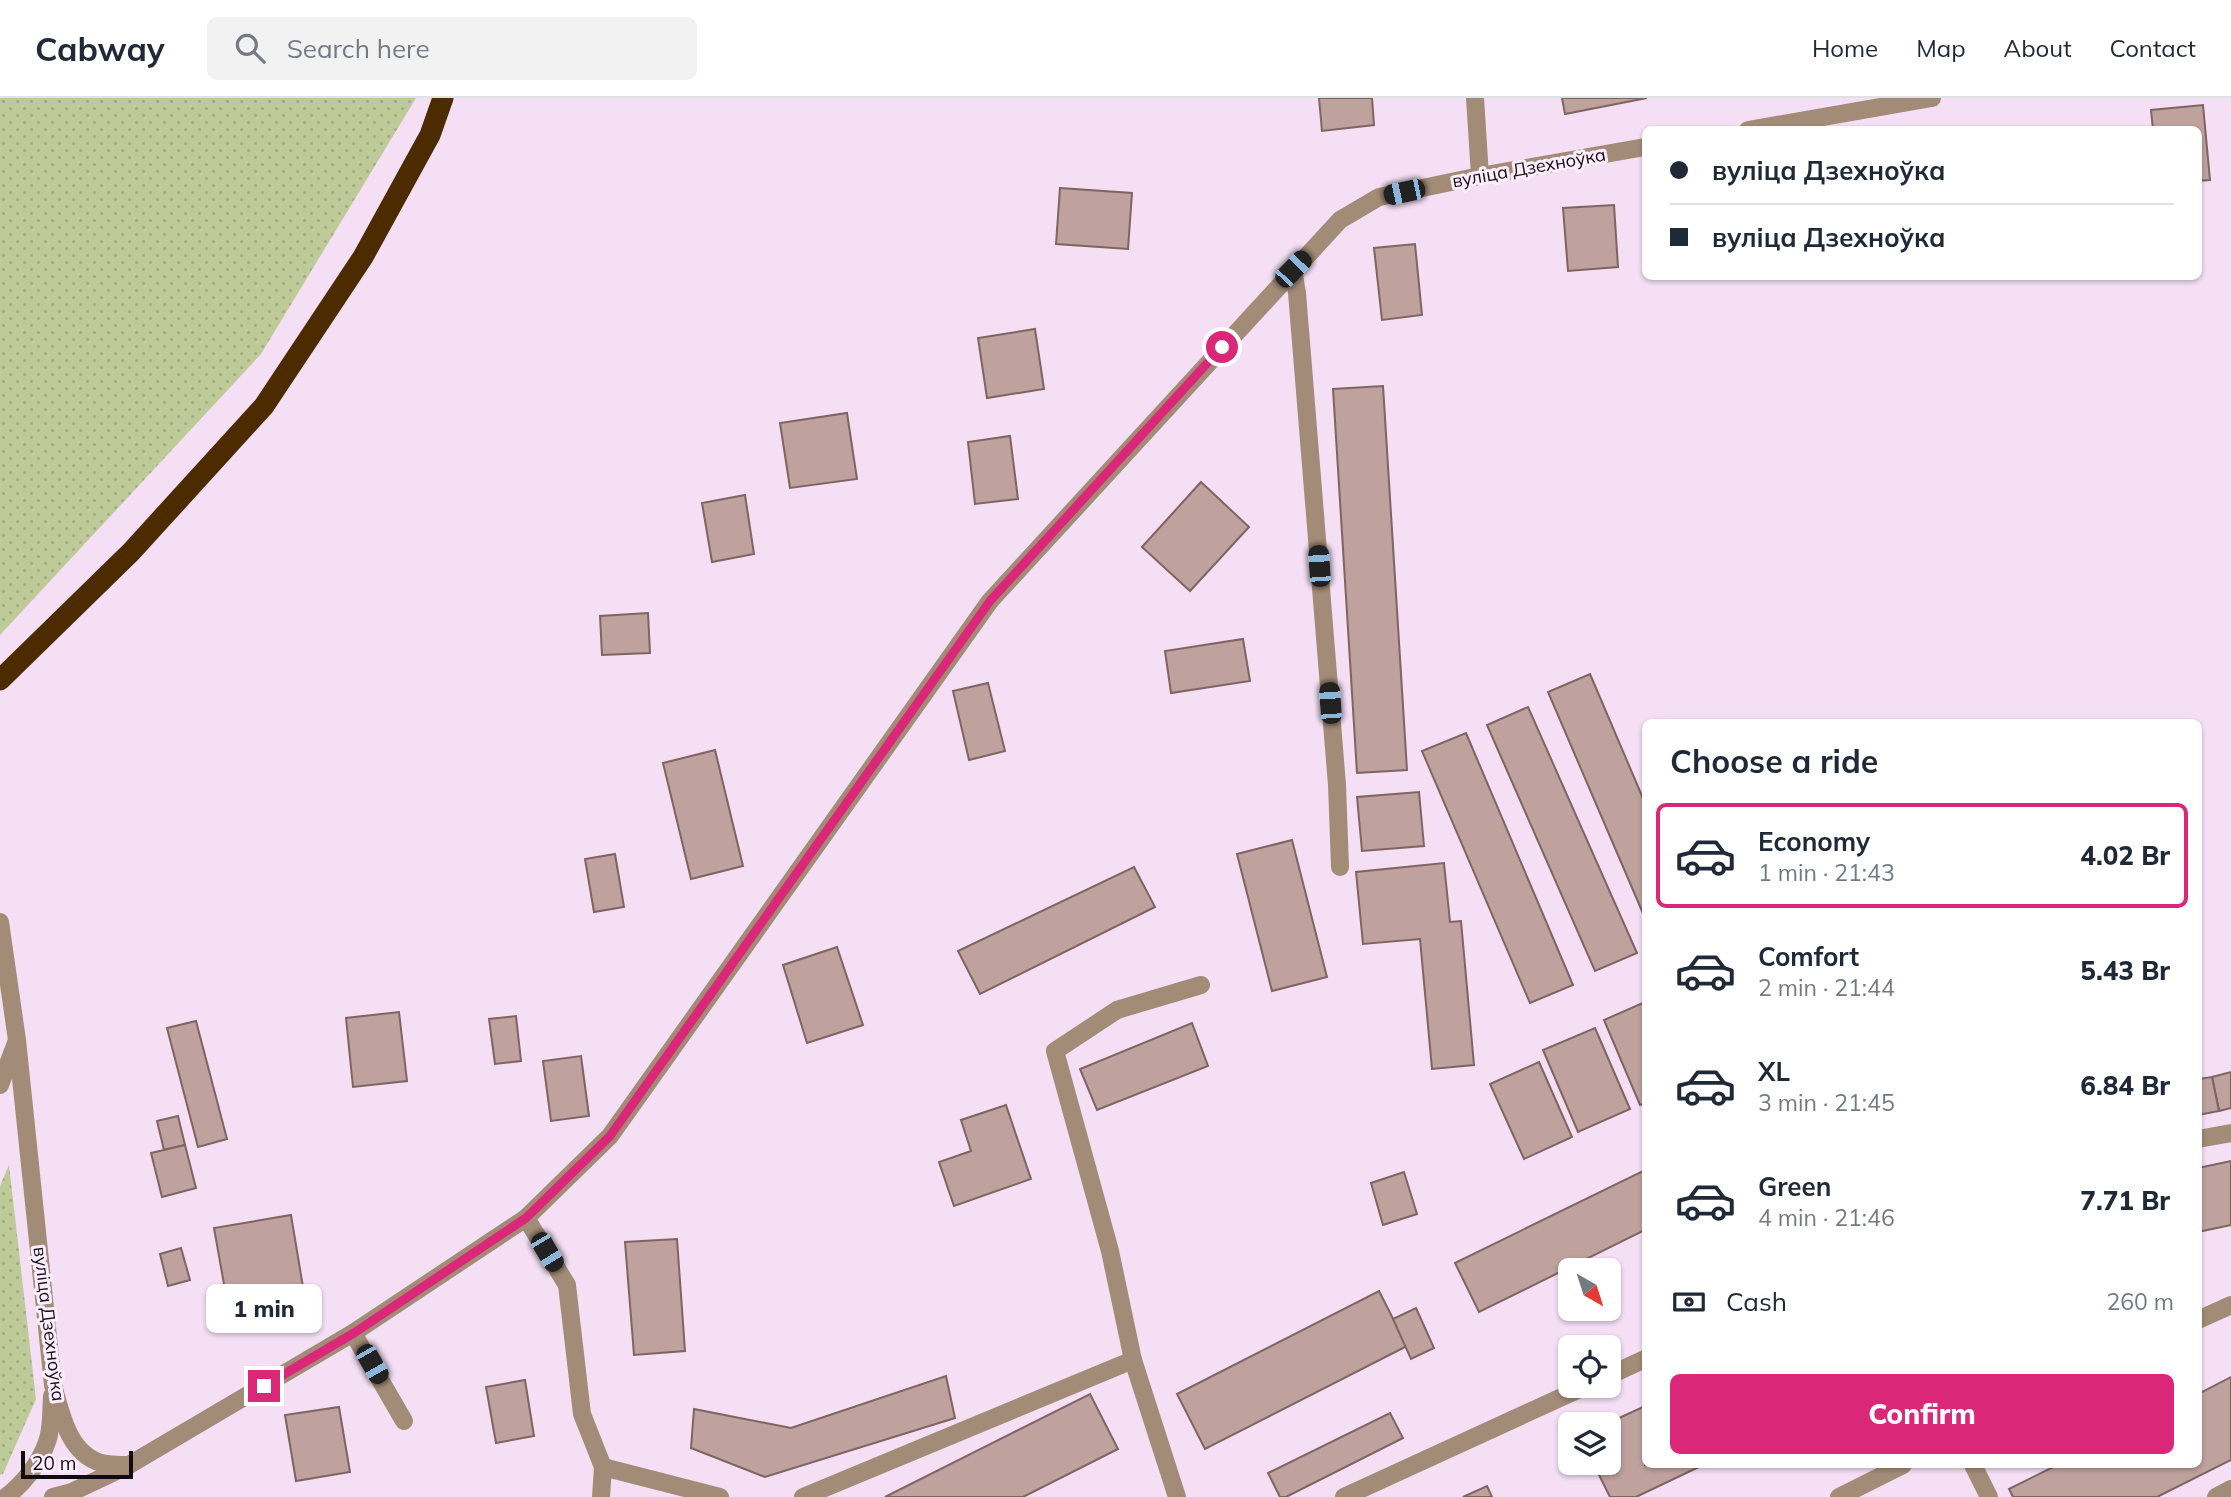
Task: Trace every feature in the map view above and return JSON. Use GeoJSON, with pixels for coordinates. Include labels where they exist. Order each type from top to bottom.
{"type":"FeatureCollection","features":[{"type":"Feature","properties":{"kind":"highway"},"geometry":{"type":"LineString","coordinates":[[0,680],[131,552],[264,406],[363,257],[430,135],[443,98]]}},
{"type":"Feature","properties":{"kind":"street"},"geometry":{"type":"LineString","coordinates":[[1475,98],[1480,176]]}},
{"type":"Feature","properties":{"kind":"street"},"geometry":{"type":"LineString","coordinates":[[1771,126],[1932,98]]}},
{"type":"Feature","properties":{"kind":"street","name":"вуліца Дзехноўка"},"geometry":{"type":"LineString","coordinates":[[0,922],[18,1040],[53,1385],[65,1427],[78,1448],[99,1463],[129,1465],[354,1333],[526,1218],[610,1136],[990,601],[1340,219],[1379,197],[1642,148]]}},
{"type":"Feature","properties":{"kind":"street"},"geometry":{"type":"LineString","coordinates":[[1293,269],[1336,771],[1340,867]]}},
{"type":"Feature","properties":{"kind":"street"},"geometry":{"type":"LineString","coordinates":[[1177,1497],[1133,1360],[1110,1251],[1055,1051],[1117,1010],[1201,985]]}},
{"type":"Feature","properties":{"kind":"street"},"geometry":{"type":"LineString","coordinates":[[0,1086],[18,1040]]}},
{"type":"Feature","properties":{"kind":"street"},"geometry":{"type":"LineString","coordinates":[[2202,1138],[2231,1132]]}},
{"type":"Feature","properties":{"kind":"street"},"geometry":{"type":"LineString","coordinates":[[526,1218],[567,1285],[582,1415],[603,1467],[601,1497]]}},
{"type":"Feature","properties":{"kind":"street"},"geometry":{"type":"LineString","coordinates":[[2202,1318],[2231,1305]]}},
{"type":"Feature","properties":{"kind":"street"},"geometry":{"type":"LineString","coordinates":[[354,1333],[404,1421]]}},
{"type":"Feature","properties":{"kind":"street"},"geometry":{"type":"LineString","coordinates":[[803,1497],[1133,1360]]}},
{"type":"Feature","properties":{"kind":"street"},"geometry":{"type":"LineString","coordinates":[[1621,1370],[1642,1360]]}},
{"type":"Feature","properties":{"kind":"street"},"geometry":{"type":"LineString","coordinates":[[6,1497],[36,1464],[48,1441],[53,1385]]}},
{"type":"Feature","properties":{"kind":"street"},"geometry":{"type":"LineString","coordinates":[[1344,1497],[1560,1398]]}},
{"type":"Feature","properties":{"kind":"street"},"geometry":{"type":"LineString","coordinates":[[53,1497],[72,1492],[129,1465]]}},
{"type":"Feature","properties":{"kind":"street"},"geometry":{"type":"LineString","coordinates":[[603,1467],[720,1497]]}},
{"type":"Feature","properties":{"kind":"street"},"geometry":{"type":"LineString","coordinates":[[1839,1497],[1897,1468]]}},
{"type":"Feature","properties":{"kind":"street"},"geometry":{"type":"LineString","coordinates":[[1974,1468],[1989,1497]]}},
{"type":"Feature","properties":{"kind":"street"},"geometry":{"type":"LineString","coordinates":[[2216,1497],[2231,1489]]}},
{"type":"Feature","properties":{"kind":"green space"},"geometry":{"type":"Polygon","coordinates":[[[0,98],[416,98],[261,354],[0,635],[0,98]]]}},
{"type":"Feature","properties":{"kind":"green space"},"geometry":{"type":"Polygon","coordinates":[[[9,1165],[36,1399],[3,1474],[0,1475],[0,1186],[9,1165]]]}},
{"type":"Feature","properties":{"kind":"building"},"geometry":{"type":"Polygon","coordinates":[[[1319,98],[1372,98],[1374,125],[1322,131],[1319,98]]]}},
{"type":"Feature","properties":{"kind":"building"},"geometry":{"type":"Polygon","coordinates":[[[1562,98],[1647,98],[1565,114],[1562,98]]]}},
{"type":"Feature","properties":{"kind":"building"},"geometry":{"type":"Polygon","coordinates":[[[2203,105],[2210,180],[2202,181],[2202,126],[2153,126],[2151,110],[2203,105]]]}},
{"type":"Feature","properties":{"kind":"building"},"geometry":{"type":"Polygon","coordinates":[[[1060,188],[1132,193],[1128,249],[1056,244],[1060,188]]]}},
{"type":"Feature","properties":{"kind":"building"},"geometry":{"type":"Polygon","coordinates":[[[1614,205],[1618,267],[1568,271],[1563,208],[1614,205]]]}},
{"type":"Feature","properties":{"kind":"building"},"geometry":{"type":"Polygon","coordinates":[[[1415,244],[1422,315],[1382,320],[1374,248],[1415,244]]]}},
{"type":"Feature","properties":{"kind":"building"},"geometry":{"type":"Polygon","coordinates":[[[1035,329],[1044,389],[987,398],[978,338],[1035,329]]]}},
{"type":"Feature","properties":{"kind":"building"},"geometry":{"type":"Polygon","coordinates":[[[1383,386],[1407,770],[1357,773],[1333,389],[1383,386]]]}},
{"type":"Feature","properties":{"kind":"building"},"geometry":{"type":"Polygon","coordinates":[[[847,413],[857,479],[790,488],[780,423],[847,413]]]}},
{"type":"Feature","properties":{"kind":"building"},"geometry":{"type":"Polygon","coordinates":[[[1010,436],[1018,499],[975,504],[968,442],[1010,436]]]}},
{"type":"Feature","properties":{"kind":"building"},"geometry":{"type":"Polygon","coordinates":[[[1201,482],[1249,527],[1190,591],[1142,547],[1201,482]]]}},
{"type":"Feature","properties":{"kind":"building"},"geometry":{"type":"Polygon","coordinates":[[[745,495],[754,554],[712,562],[702,503],[745,495]]]}},
{"type":"Feature","properties":{"kind":"building"},"geometry":{"type":"Polygon","coordinates":[[[648,613],[650,653],[602,655],[600,616],[648,613]]]}},
{"type":"Feature","properties":{"kind":"building"},"geometry":{"type":"Polygon","coordinates":[[[1243,639],[1250,681],[1171,693],[1165,651],[1243,639]]]}},
{"type":"Feature","properties":{"kind":"building"},"geometry":{"type":"Polygon","coordinates":[[[1590,674],[1642,796],[1642,911],[1548,692],[1590,674]]]}},
{"type":"Feature","properties":{"kind":"building"},"geometry":{"type":"Polygon","coordinates":[[[988,683],[1005,751],[969,760],[953,691],[988,683]]]}},
{"type":"Feature","properties":{"kind":"building"},"geometry":{"type":"Polygon","coordinates":[[[1528,707],[1637,953],[1595,971],[1487,725],[1528,707]]]}},
{"type":"Feature","properties":{"kind":"building"},"geometry":{"type":"Polygon","coordinates":[[[1466,733],[1573,985],[1530,1003],[1422,751],[1466,733]]]}},
{"type":"Feature","properties":{"kind":"building"},"geometry":{"type":"Polygon","coordinates":[[[715,750],[743,866],[691,879],[663,763],[715,750]]]}},
{"type":"Feature","properties":{"kind":"building"},"geometry":{"type":"Polygon","coordinates":[[[1419,792],[1424,846],[1362,851],[1357,797],[1419,792]]]}},
{"type":"Feature","properties":{"kind":"building"},"geometry":{"type":"Polygon","coordinates":[[[1292,840],[1327,977],[1272,991],[1237,854],[1292,840]]]}},
{"type":"Feature","properties":{"kind":"building"},"geometry":{"type":"Polygon","coordinates":[[[615,854],[624,907],[594,912],[585,859],[615,854]]]}},
{"type":"Feature","properties":{"kind":"building"},"geometry":{"type":"Polygon","coordinates":[[[1444,863],[1450,922],[1461,921],[1474,1065],[1432,1069],[1420,939],[1363,944],[1356,872],[1444,863]]]}},
{"type":"Feature","properties":{"kind":"building"},"geometry":{"type":"Polygon","coordinates":[[[1134,867],[1155,907],[980,994],[958,951],[1134,867]]]}},
{"type":"Feature","properties":{"kind":"building"},"geometry":{"type":"Polygon","coordinates":[[[837,947],[863,1025],[807,1043],[783,965],[837,947]]]}},
{"type":"Feature","properties":{"kind":"building"},"geometry":{"type":"Polygon","coordinates":[[[1642,1003],[1642,1104],[1640,1105],[1604,1020],[1642,1003]]]}},
{"type":"Feature","properties":{"kind":"building"},"geometry":{"type":"Polygon","coordinates":[[[399,1012],[407,1081],[353,1087],[346,1018],[399,1012]]]}},
{"type":"Feature","properties":{"kind":"building"},"geometry":{"type":"Polygon","coordinates":[[[516,1016],[521,1061],[495,1064],[489,1019],[516,1016]]]}},
{"type":"Feature","properties":{"kind":"building"},"geometry":{"type":"Polygon","coordinates":[[[196,1021],[227,1139],[198,1147],[167,1028],[196,1021]]]}},
{"type":"Feature","properties":{"kind":"building"},"geometry":{"type":"Polygon","coordinates":[[[1192,1023],[1208,1066],[1097,1110],[1080,1069],[1192,1023]]]}},
{"type":"Feature","properties":{"kind":"building"},"geometry":{"type":"Polygon","coordinates":[[[1595,1028],[1630,1109],[1578,1132],[1543,1050],[1595,1028]]]}},
{"type":"Feature","properties":{"kind":"building"},"geometry":{"type":"Polygon","coordinates":[[[581,1056],[589,1116],[551,1121],[543,1061],[581,1056]]]}},
{"type":"Feature","properties":{"kind":"building"},"geometry":{"type":"Polygon","coordinates":[[[1539,1062],[1572,1137],[1524,1159],[1490,1084],[1539,1062]]]}},
{"type":"Feature","properties":{"kind":"building"},"geometry":{"type":"Polygon","coordinates":[[[2231,1072],[2231,1108],[2219,1111],[2212,1077],[2231,1072]]]}},
{"type":"Feature","properties":{"kind":"building"},"geometry":{"type":"Polygon","coordinates":[[[2212,1077],[2219,1111],[2202,1114],[2202,1078],[2212,1077]]]}},
{"type":"Feature","properties":{"kind":"building"},"geometry":{"type":"Polygon","coordinates":[[[1006,1105],[1031,1179],[954,1206],[939,1162],[971,1151],[961,1120],[1006,1105]]]}},
{"type":"Feature","properties":{"kind":"building"},"geometry":{"type":"Polygon","coordinates":[[[178,1116],[185,1145],[164,1150],[157,1121],[178,1116]]]}},
{"type":"Feature","properties":{"kind":"building"},"geometry":{"type":"Polygon","coordinates":[[[185,1145],[196,1188],[162,1197],[151,1153],[185,1145]]]}},
{"type":"Feature","properties":{"kind":"building"},"geometry":{"type":"Polygon","coordinates":[[[2231,1161],[2231,1225],[2202,1231],[2202,1167],[2231,1161]]]}},
{"type":"Feature","properties":{"kind":"building"},"geometry":{"type":"Polygon","coordinates":[[[1642,1171],[1642,1231],[1588,1258],[1558,1258],[1558,1273],[1479,1312],[1455,1263],[1642,1171]]]}},
{"type":"Feature","properties":{"kind":"building"},"geometry":{"type":"Polygon","coordinates":[[[1404,1172],[1417,1214],[1383,1225],[1371,1183],[1404,1172]]]}},
{"type":"Feature","properties":{"kind":"building"},"geometry":{"type":"Polygon","coordinates":[[[291,1215],[306,1305],[230,1318],[214,1228],[291,1215]]]}},
{"type":"Feature","properties":{"kind":"building"},"geometry":{"type":"Polygon","coordinates":[[[677,1239],[685,1351],[634,1355],[625,1242],[677,1239]]]}},
{"type":"Feature","properties":{"kind":"building"},"geometry":{"type":"Polygon","coordinates":[[[181,1248],[190,1280],[168,1286],[160,1254],[181,1248]]]}},
{"type":"Feature","properties":{"kind":"building"},"geometry":{"type":"Polygon","coordinates":[[[1379,1291],[1407,1346],[1205,1449],[1177,1394],[1379,1291]]]}},
{"type":"Feature","properties":{"kind":"building"},"geometry":{"type":"Polygon","coordinates":[[[1416,1308],[1434,1348],[1411,1359],[1393,1319],[1416,1308]]]}},
{"type":"Feature","properties":{"kind":"building"},"geometry":{"type":"Polygon","coordinates":[[[946,1376],[955,1418],[765,1477],[691,1448],[694,1409],[791,1428],[946,1376]]]}},
{"type":"Feature","properties":{"kind":"building"},"geometry":{"type":"Polygon","coordinates":[[[2231,1377],[2231,1460],[2157,1497],[2013,1497],[2009,1489],[2051,1468],[2202,1468],[2202,1392],[2231,1377]]]}},
{"type":"Feature","properties":{"kind":"building"},"geometry":{"type":"Polygon","coordinates":[[[525,1380],[534,1436],[496,1443],[486,1387],[525,1380]]]}},
{"type":"Feature","properties":{"kind":"building"},"geometry":{"type":"Polygon","coordinates":[[[1090,1394],[1118,1449],[1023,1497],[885,1497],[1090,1394]]]}},
{"type":"Feature","properties":{"kind":"building"},"geometry":{"type":"Polygon","coordinates":[[[339,1407],[350,1472],[296,1481],[285,1415],[339,1407]]]}},
{"type":"Feature","properties":{"kind":"building"},"geometry":{"type":"Polygon","coordinates":[[[1642,1407],[1642,1468],[1697,1468],[1636,1497],[1610,1497],[1599,1475],[1621,1475],[1621,1417],[1642,1407]]]}},
{"type":"Feature","properties":{"kind":"building"},"geometry":{"type":"Polygon","coordinates":[[[1390,1413],[1403,1438],[1286,1497],[1280,1497],[1268,1473],[1390,1413]]]}},
{"type":"Feature","properties":{"kind":"building"},"geometry":{"type":"Polygon","coordinates":[[[1487,1486],[1492,1497],[1463,1497],[1487,1486]]]}},
{"type":"Feature","properties":{"kind":"route"},"geometry":{"type":"LineString","coordinates":[[264,1386],[354,1333],[526,1218],[610,1136],[990,601],[1222,347]]}}]}
